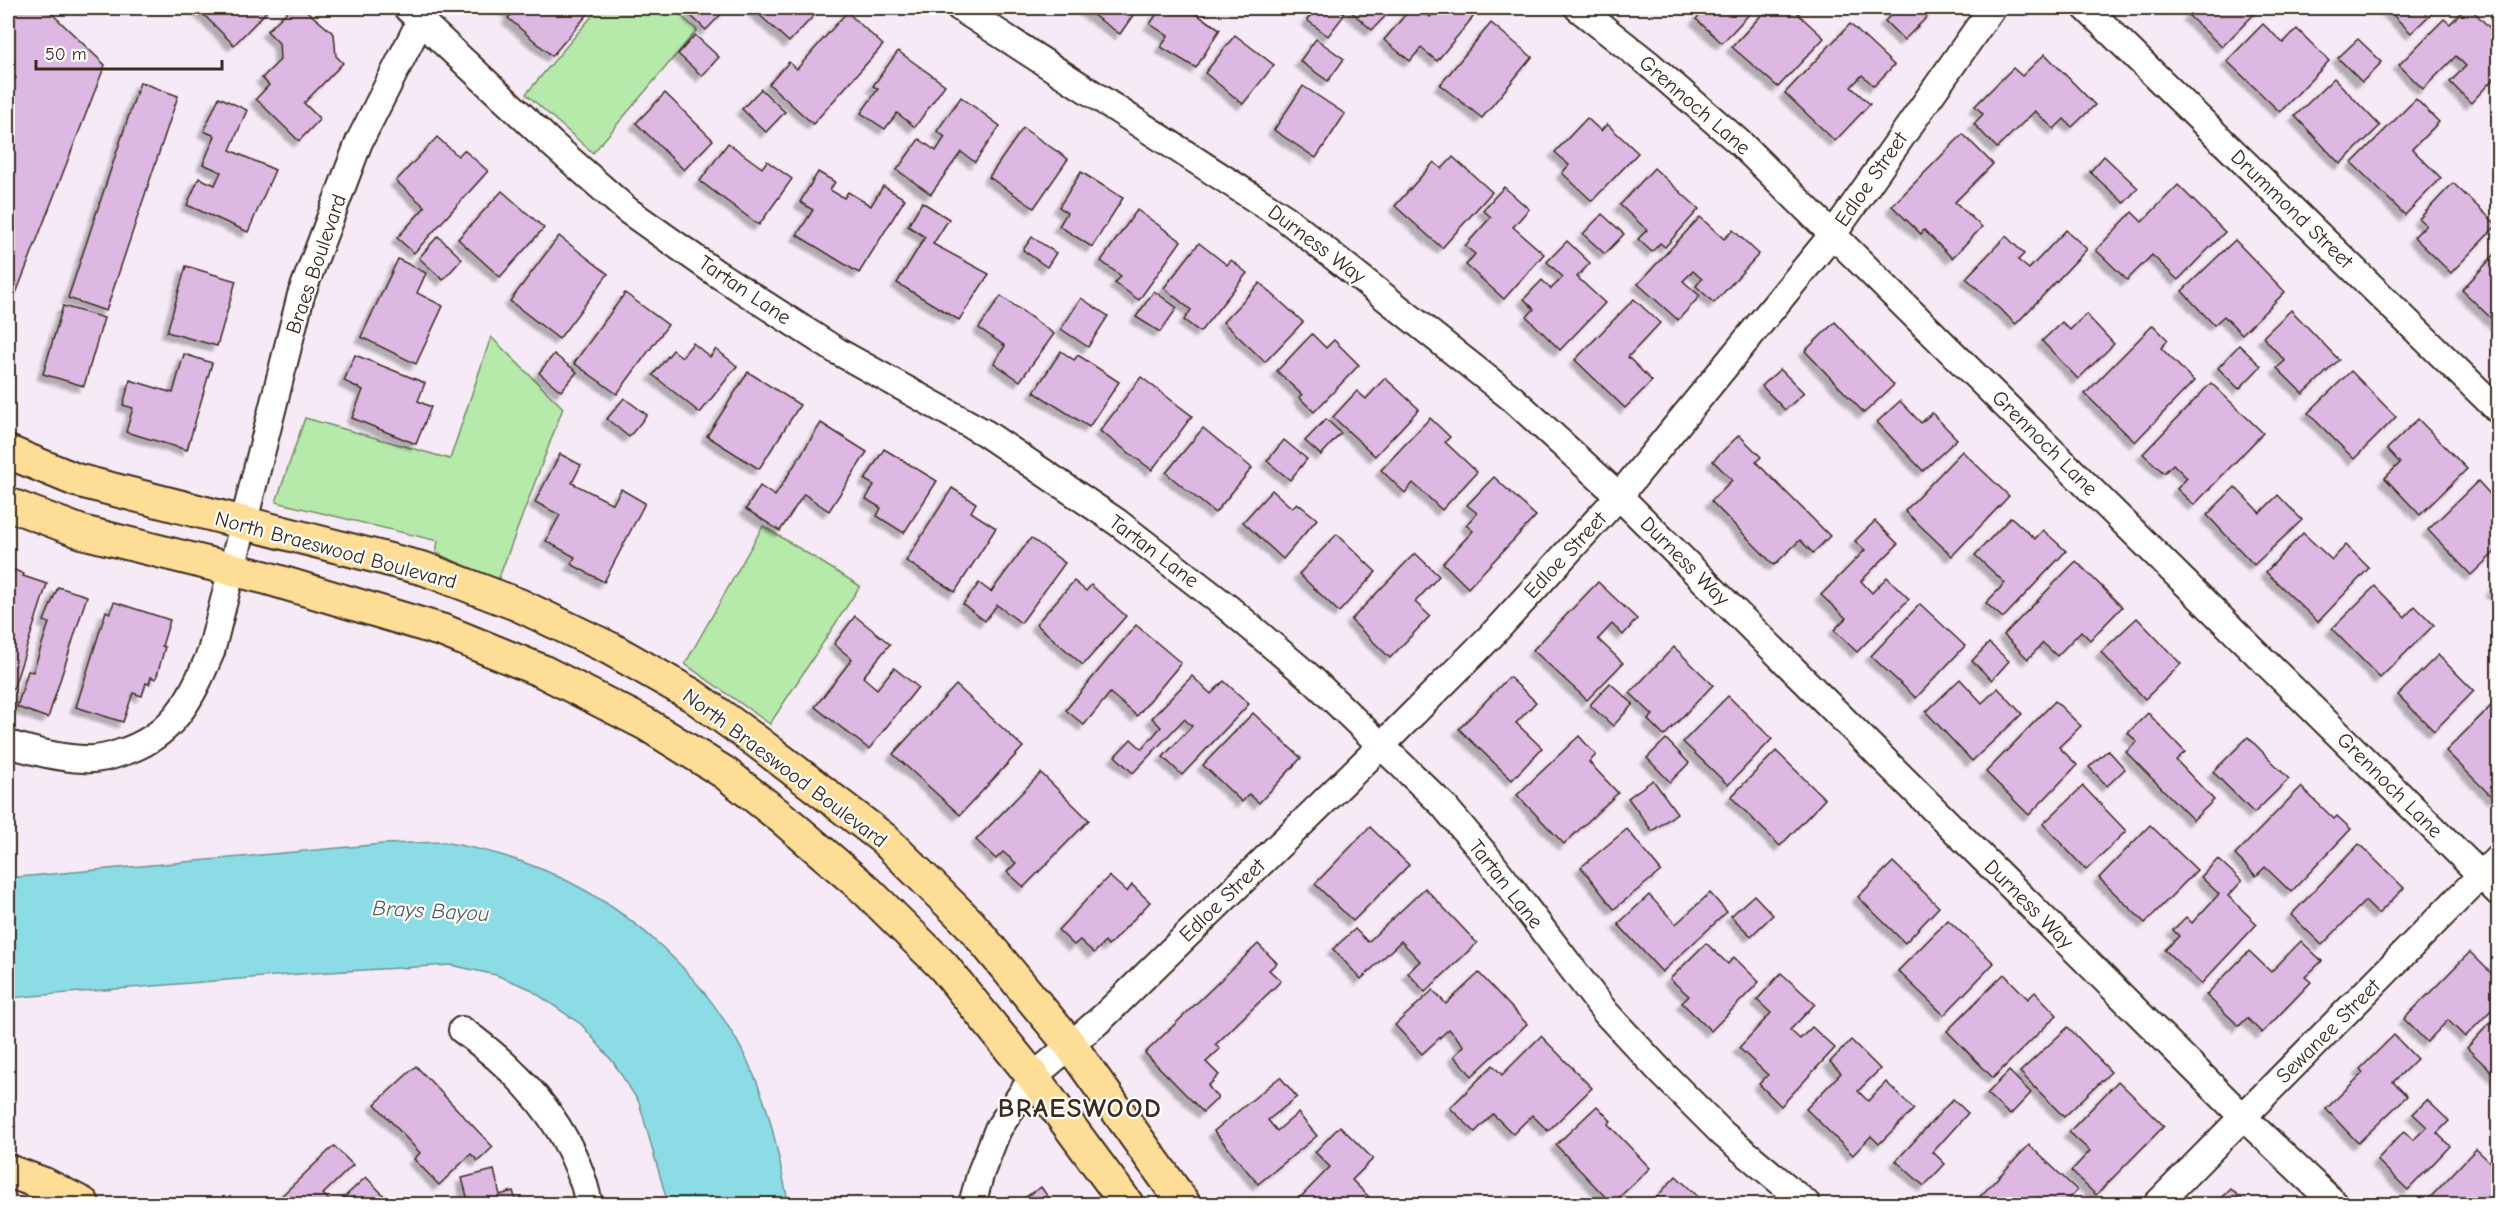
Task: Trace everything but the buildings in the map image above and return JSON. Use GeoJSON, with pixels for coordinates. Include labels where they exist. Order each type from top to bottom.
{"type":"FeatureCollection","features":[{"type":"Feature","properties":{"kind":"main road","name":"North Braeswood Boulevard"},"geometry":{"type":"LineString","coordinates":[[8,452],[76,480],[425,569],[519,606],[611,649],[692,695],[884,839],[970,924],[1071,1046],[1184,1204]]}},
{"type":"Feature","properties":{"kind":"main road","name":"North Braeswood Boulevard"},"geometry":{"type":"LineString","coordinates":[[8,504],[82,532],[233,570],[444,631],[542,671],[646,724],[730,777],[787,822],[866,890],[944,966],[1033,1077],[1127,1204]]}},
{"type":"Feature","properties":{"kind":"main road"},"geometry":{"type":"LineString","coordinates":[[730,777],[756,741]]}},
{"type":"Feature","properties":{"kind":"main road"},"geometry":{"type":"LineString","coordinates":[[8,1171],[44,1184],[83,1204]]}},
{"type":"Feature","properties":{"kind":"street","name":"Durness Way"},"geometry":{"type":"LineString","coordinates":[[960,8],[1285,218],[1504,392],[1619,496],[2243,1117],[2335,1204]]}},
{"type":"Feature","properties":{"kind":"street","name":"Grennoch Lane"},"geometry":{"type":"LineString","coordinates":[[1578,8],[1650,65],[1741,144],[2493,875]]}},
{"type":"Feature","properties":{"kind":"street","name":"Edloe Street"},"geometry":{"type":"LineString","coordinates":[[972,1204],[981,1172],[998,1129],[1033,1077],[1071,1046],[1382,746],[1491,636],[1619,496],[1834,233],[1992,8]]}},
{"type":"Feature","properties":{"kind":"street","name":"Drummond Street"},"geometry":{"type":"LineString","coordinates":[[2086,8],[2499,410]]}},
{"type":"Feature","properties":{"kind":"street","name":"Braes Boulevard"},"geometry":{"type":"LineString","coordinates":[[8,744],[49,755],[86,760],[138,748],[164,730],[177,717],[196,687],[211,652],[233,570],[301,295],[359,142],[418,12]]}},
{"type":"Feature","properties":{"kind":"street","name":"Tartan Lane"},"geometry":{"type":"LineString","coordinates":[[418,12],[551,143],[627,210],[716,273],[837,351],[985,433],[1117,522],[1227,607],[1313,680],[1443,806],[1487,856],[1606,1013],[1723,1134],[1807,1204]]}},
{"type":"Feature","properties":{"kind":"street","name":"Sewanee Street"},"geometry":{"type":"LineString","coordinates":[[2157,1204],[2243,1117],[2493,875]]}},
{"type":"Feature","properties":{"kind":"street"},"geometry":{"type":"LineString","coordinates":[[462,1030],[497,1055],[545,1107],[566,1140],[586,1186],[589,1204]]}},
{"type":"Feature","properties":{"kind":"green space"},"geometry":{"type":"Polygon","coordinates":[[[599,8],[672,8],[697,30],[593,153],[526,94],[599,8]]]}},
{"type":"Feature","properties":{"kind":"green space"},"geometry":{"type":"Polygon","coordinates":[[[491,337],[563,408],[498,580],[436,553],[438,541],[276,502],[305,418],[450,459],[491,337]]]}},
{"type":"Feature","properties":{"kind":"green space"},"geometry":{"type":"Polygon","coordinates":[[[763,526],[860,586],[770,724],[685,664],[763,526]]]}},
{"type":"Feature","properties":{"kind":"water","name":"Brays Bayou"},"geometry":{"type":"Polygon","coordinates":[[[444,842],[497,854],[542,870],[585,891],[626,917],[663,948],[696,982],[724,1021],[748,1062],[770,1119],[789,1204],[668,1204],[639,1102],[613,1062],[582,1025],[528,988],[496,975],[451,965],[312,973],[8,998],[8,878],[383,844],[444,842]]]}},
{"type":"Feature","properties":{"kind":"district","name":"BRAESWOOD"},"geometry":{"type":"Point","coordinates":[1080,1108]}}]}
